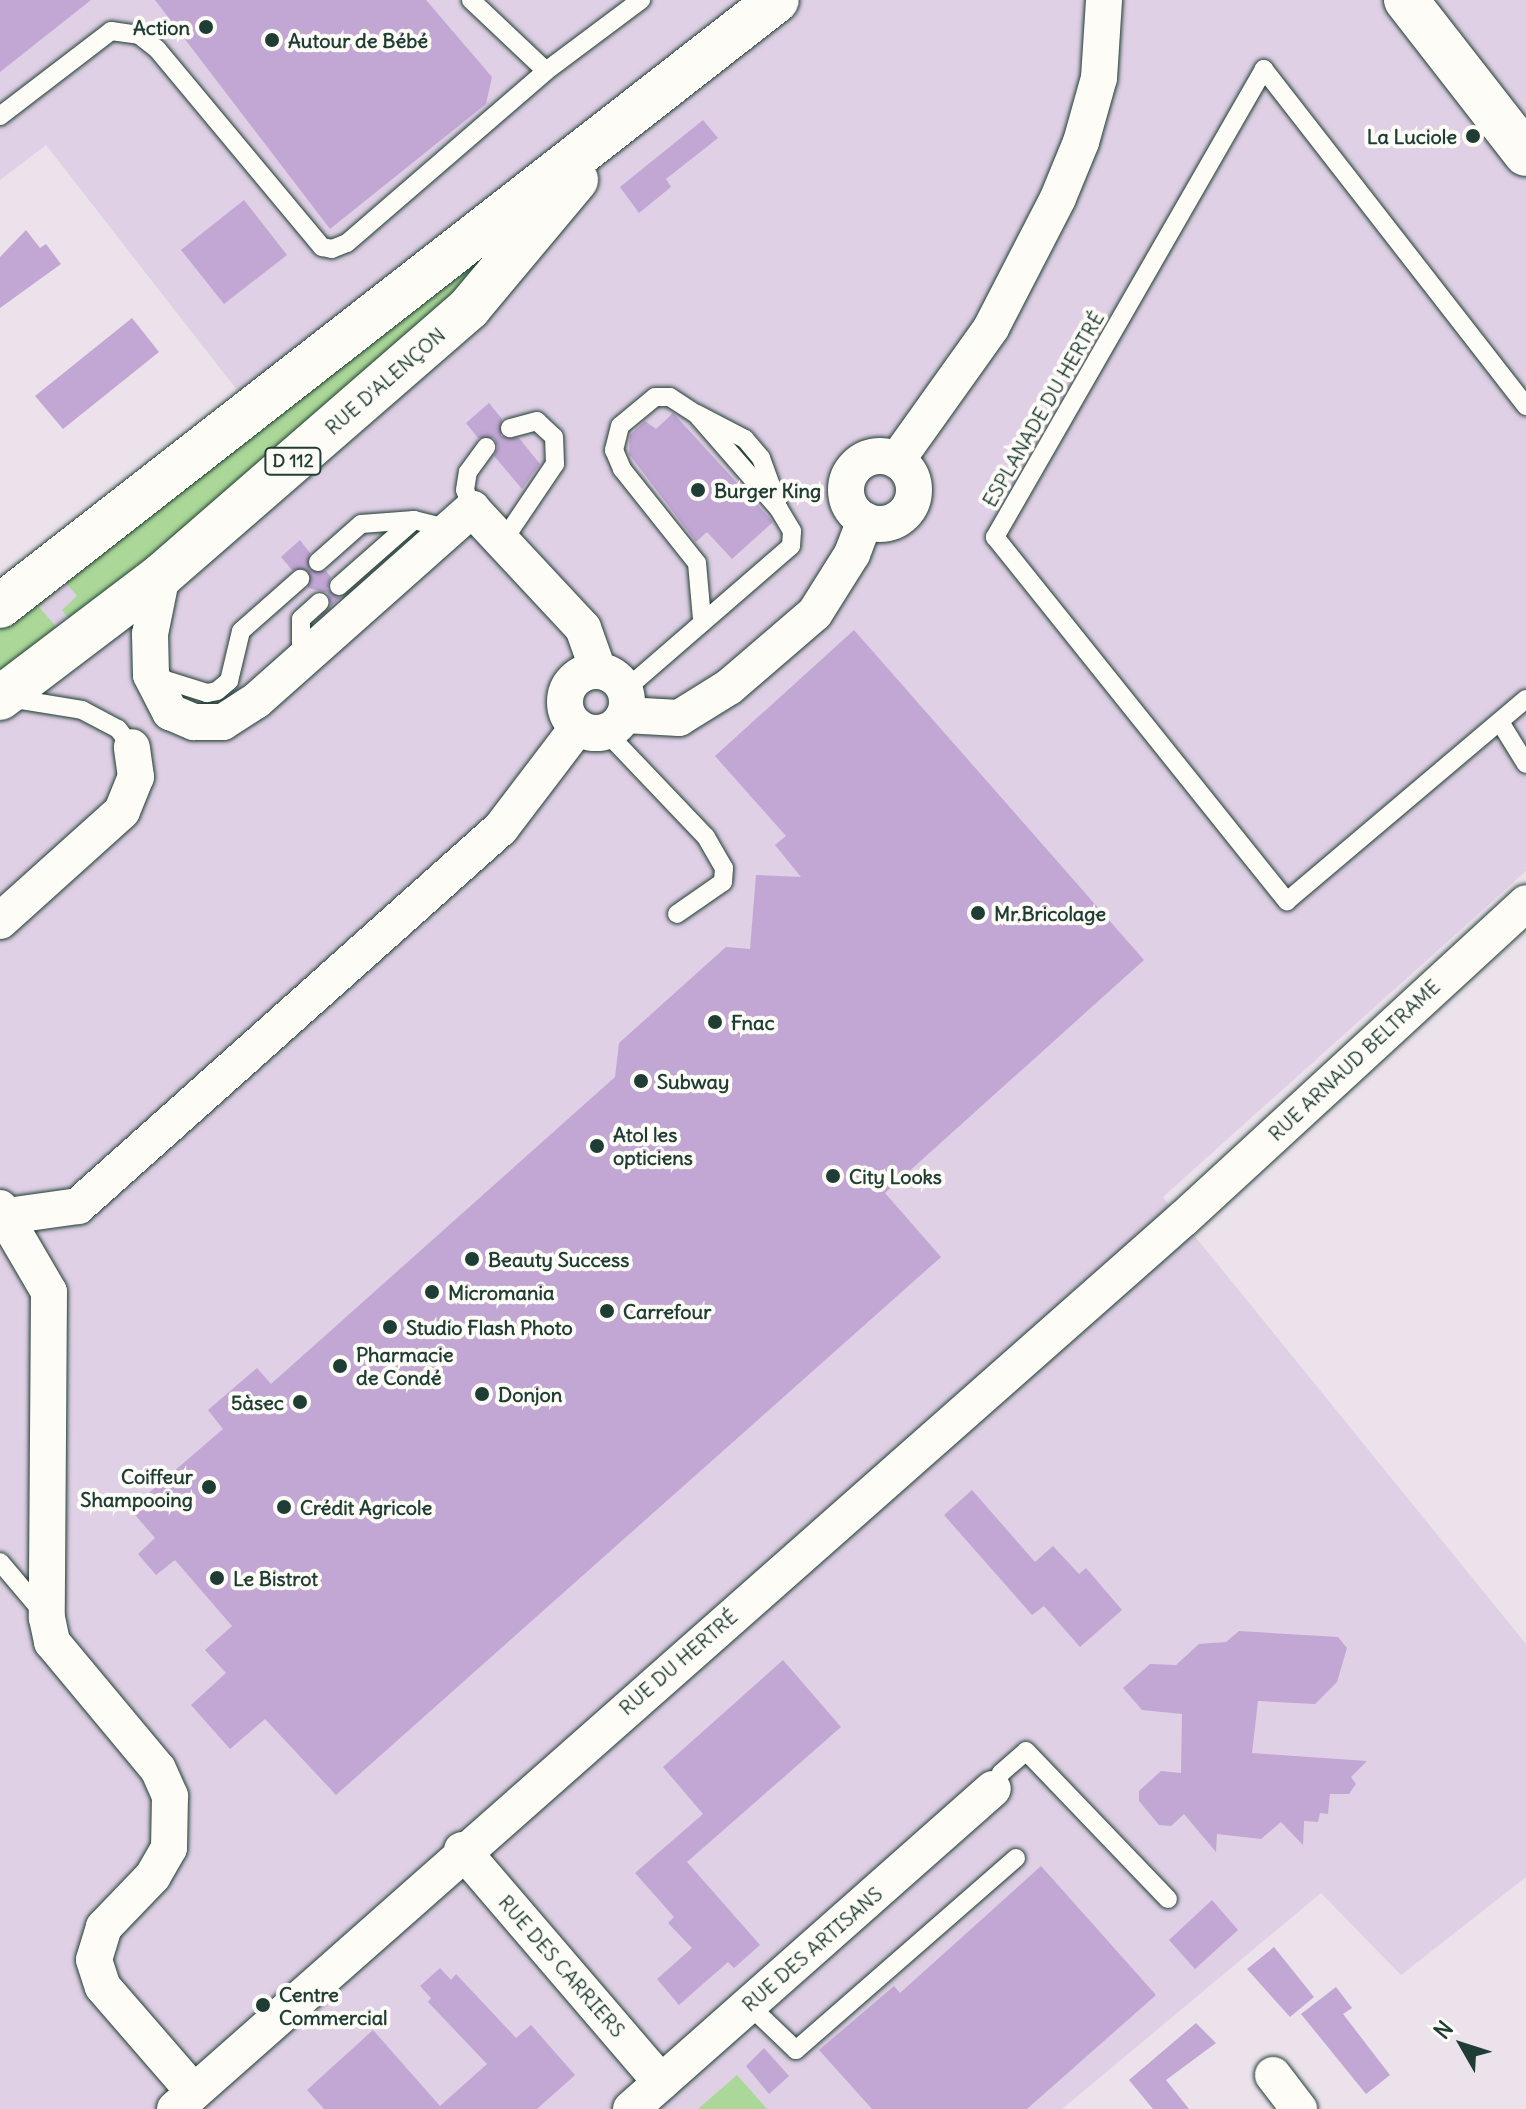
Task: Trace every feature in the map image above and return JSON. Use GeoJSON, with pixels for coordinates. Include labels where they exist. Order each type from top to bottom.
{"type":"FeatureCollection","features":[{"type":"Feature","properties":{"kind":"main road","name":"RUE D'ALENÇON"},"geometry":{"type":"LineString","coordinates":[[0,606],[777,0]]}},
{"type":"Feature","properties":{"kind":"main road"},"geometry":{"type":"LineString","coordinates":[[1406,0],[1526,154]]}},
{"type":"Feature","properties":{"kind":"main road","name":"RUE D'ALENÇON"},"geometry":{"type":"LineString","coordinates":[[1,697],[162,575],[469,308],[625,120]]}},
{"type":"Feature","properties":{"kind":"street"},"geometry":{"type":"LineString","coordinates":[[897,460],[991,328],[1058,198],[1081,142],[1099,78],[1099,10]]}},
{"type":"Feature","properties":{"kind":"street"},"geometry":{"type":"LineString","coordinates":[[866,459],[897,460],[912,477],[907,511],[888,523],[865,520],[847,494],[850,473],[866,459]]}},
{"type":"Feature","properties":{"kind":"street"},"geometry":{"type":"LineString","coordinates":[[162,575],[150,634],[151,675],[170,712],[194,722],[223,722],[301,662],[460,519],[503,541],[583,628],[606,707]]}},
{"type":"Feature","properties":{"kind":"street"},"geometry":{"type":"LineString","coordinates":[[606,707],[679,718],[729,687],[815,613],[852,554],[865,520]]}},
{"type":"Feature","properties":{"kind":"street"},"geometry":{"type":"LineString","coordinates":[[184,2101],[103,1987],[94,1960],[104,1927],[153,1876],[169,1848],[170,1796],[158,1769],[52,1642],[47,1618],[49,1292],[4,1212],[78,1206],[501,828],[606,707]]}},
{"type":"Feature","properties":{"kind":"street"},"geometry":{"type":"LineString","coordinates":[[0,921],[122,811],[136,777],[132,747]]}},
{"type":"Feature","properties":{"kind":"street","name":"RUE ARNAUD BELTRAME"},"geometry":{"type":"LineString","coordinates":[[1184,1218],[1526,903]]}},
{"type":"Feature","properties":{"kind":"street","name":"RUE DU HERTRÉ"},"geometry":{"type":"LineString","coordinates":[[184,2101],[462,1850],[1184,1218]]}},
{"type":"Feature","properties":{"kind":"street","name":"RUE DES ARTISANS"},"geometry":{"type":"LineString","coordinates":[[631,2109],[993,1789]]}},
{"type":"Feature","properties":{"kind":"street","name":"RUE DES CARRIERS"},"geometry":{"type":"LineString","coordinates":[[462,1850],[661,2082]]}},
{"type":"Feature","properties":{"kind":"street"},"geometry":{"type":"LineString","coordinates":[[1273,2075],[1299,2109]]}},
{"type":"Feature","properties":{"kind":"lane"},"geometry":{"type":"LineString","coordinates":[[471,0],[546,71]]}},
{"type":"Feature","properties":{"kind":"lane"},"geometry":{"type":"LineString","coordinates":[[0,116],[111,31],[139,35],[157,49],[322,247],[332,249],[347,243],[546,71],[641,0]]}},
{"type":"Feature","properties":{"kind":"lane","name":"ESPLANADE DU HERTRÉ"},"geometry":{"type":"LineString","coordinates":[[1526,406],[1264,69],[995,537],[1287,901],[1526,699]]}},
{"type":"Feature","properties":{"kind":"lane"},"geometry":{"type":"LineString","coordinates":[[677,914],[723,882],[724,868],[706,837],[606,707],[668,657],[702,619],[721,611],[791,546],[792,531],[779,509],[696,414],[670,397],[655,397],[620,426],[614,450],[622,469],[697,563],[702,619]]}},
{"type":"Feature","properties":{"kind":"lane"},"geometry":{"type":"LineString","coordinates":[[503,541],[555,464],[554,437],[537,421],[510,428]]}},
{"type":"Feature","properties":{"kind":"lane"},"geometry":{"type":"LineString","coordinates":[[318,562],[361,524],[460,519],[468,472],[486,447]]}},
{"type":"Feature","properties":{"kind":"lane"},"geometry":{"type":"LineString","coordinates":[[339,586],[414,520]]}},
{"type":"Feature","properties":{"kind":"lane"},"geometry":{"type":"LineString","coordinates":[[151,675],[207,693],[217,691],[229,681],[241,631],[300,579]]}},
{"type":"Feature","properties":{"kind":"lane"},"geometry":{"type":"LineString","coordinates":[[301,662],[301,619],[320,602]]}},
{"type":"Feature","properties":{"kind":"lane"},"geometry":{"type":"LineString","coordinates":[[1,697],[82,710],[118,729],[132,747]]}},
{"type":"Feature","properties":{"kind":"lane"},"geometry":{"type":"LineString","coordinates":[[1500,722],[1526,764]]}},
{"type":"Feature","properties":{"kind":"lane"},"geometry":{"type":"LineString","coordinates":[[0,1562],[47,1618]]}},
{"type":"Feature","properties":{"kind":"lane"},"geometry":{"type":"LineString","coordinates":[[993,1789],[1001,1773],[1026,1751],[1168,1899]]}},
{"type":"Feature","properties":{"kind":"lane"},"geometry":{"type":"LineString","coordinates":[[749,2005],[796,2050],[1016,1858]]}},
{"type":"Feature","properties":{"kind":"shaded area"},"geometry":{"type":"Polygon","coordinates":[[[0,0],[756,0],[251,408],[46,145],[0,180],[0,0]]]}},
{"type":"Feature","properties":{"kind":"shaded area"},"geometry":{"type":"Polygon","coordinates":[[[781,0],[1526,0],[1526,871],[1163,1197],[1526,1644],[1526,1877],[1401,1975],[1321,1893],[1062,2109],[0,2109],[0,621],[781,0]]]}},
{"type":"Feature","properties":{"kind":"green space"},"geometry":{"type":"Polygon","coordinates":[[[495,244],[442,308],[72,623],[62,610],[77,596],[56,571],[495,244]]]}},
{"type":"Feature","properties":{"kind":"green space"},"geometry":{"type":"Polygon","coordinates":[[[43,580],[56,592],[39,607],[60,631],[0,674],[0,615],[43,580]]]}},
{"type":"Feature","properties":{"kind":"green space"},"geometry":{"type":"Polygon","coordinates":[[[737,2075],[767,2109],[698,2109],[737,2075]]]}},
{"type":"Feature","properties":{"kind":"building"},"geometry":{"type":"Polygon","coordinates":[[[0,0],[91,0],[0,72],[0,0]]]}},
{"type":"Feature","properties":{"kind":"building"},"geometry":{"type":"Polygon","coordinates":[[[155,0],[426,0],[492,77],[486,104],[330,229],[155,0]]]}},
{"type":"Feature","properties":{"kind":"building"},"geometry":{"type":"Polygon","coordinates":[[[703,120],[718,138],[666,179],[671,187],[639,213],[620,187],[703,120]]]}},
{"type":"Feature","properties":{"kind":"building"},"geometry":{"type":"Polygon","coordinates":[[[244,200],[287,255],[224,304],[181,250],[244,200]]]}},
{"type":"Feature","properties":{"kind":"building"},"geometry":{"type":"Polygon","coordinates":[[[26,230],[40,248],[46,244],[61,264],[0,308],[0,257],[26,230]]]}},
{"type":"Feature","properties":{"kind":"building"},"geometry":{"type":"Polygon","coordinates":[[[132,318],[159,352],[63,429],[35,396],[132,318]]]}},
{"type":"Feature","properties":{"kind":"building"},"geometry":{"type":"Polygon","coordinates":[[[489,403],[502,419],[501,436],[519,438],[540,464],[522,489],[494,456],[498,447],[494,438],[478,438],[466,423],[489,403]]]}},
{"type":"Feature","properties":{"kind":"building","name":"Burger King"},"geometry":{"type":"Polygon","coordinates":[[[673,413],[773,522],[732,559],[707,532],[696,542],[629,454],[630,435],[645,421],[656,429],[673,413]]]}},
{"type":"Feature","properties":{"kind":"building"},"geometry":{"type":"Polygon","coordinates":[[[300,540],[310,553],[309,569],[326,571],[331,577],[327,589],[340,598],[331,606],[328,593],[308,588],[308,571],[292,570],[281,557],[300,540]]]}},
{"type":"Feature","properties":{"kind":"building","name":"Carrefour"},"geometry":{"type":"Polygon","coordinates":[[[854,630],[1144,960],[885,1193],[941,1257],[336,1795],[265,1719],[230,1749],[191,1705],[226,1673],[205,1650],[232,1626],[175,1560],[156,1575],[138,1554],[155,1538],[130,1509],[223,1429],[208,1410],[257,1368],[271,1384],[615,1077],[619,1043],[726,947],[750,949],[756,875],[801,877],[775,845],[786,836],[715,756],[854,630]]]}},
{"type":"Feature","properties":{"kind":"building"},"geometry":{"type":"Polygon","coordinates":[[[972,1490],[1035,1562],[1053,1546],[1079,1574],[1086,1568],[1122,1610],[1080,1647],[1044,1606],[1032,1615],[944,1515],[972,1490]]]}},
{"type":"Feature","properties":{"kind":"building"},"geometry":{"type":"Polygon","coordinates":[[[1239,1631],[1338,1637],[1347,1648],[1337,1682],[1315,1704],[1258,1701],[1252,1753],[1367,1761],[1351,1777],[1356,1784],[1349,1794],[1330,1794],[1328,1814],[1320,1813],[1318,1822],[1304,1821],[1303,1845],[1281,1822],[1261,1839],[1217,1834],[1216,1852],[1184,1814],[1171,1826],[1159,1825],[1139,1801],[1139,1791],[1161,1771],[1181,1773],[1182,1714],[1142,1710],[1123,1688],[1150,1664],[1176,1665],[1199,1644],[1226,1642],[1239,1631]]]}},
{"type":"Feature","properties":{"kind":"building"},"geometry":{"type":"Polygon","coordinates":[[[783,1660],[841,1727],[687,1862],[760,1945],[734,1968],[728,1962],[679,2005],[657,1979],[692,1948],[668,1923],[674,1917],[635,1873],[703,1814],[663,1767],[783,1660]]]}},
{"type":"Feature","properties":{"kind":"building"},"geometry":{"type":"Polygon","coordinates":[[[1041,1866],[1156,1995],[1027,2109],[872,2109],[819,2050],[894,1986],[900,1993],[1041,1866]]]}},
{"type":"Feature","properties":{"kind":"building"},"geometry":{"type":"Polygon","coordinates":[[[1212,1900],[1238,1930],[1195,1969],[1169,1940],[1212,1900]]]}},
{"type":"Feature","properties":{"kind":"building"},"geometry":{"type":"Polygon","coordinates":[[[1274,1947],[1314,1997],[1290,2017],[1247,1969],[1274,1947]]]}},
{"type":"Feature","properties":{"kind":"building"},"geometry":{"type":"Polygon","coordinates":[[[440,1968],[451,1980],[456,1974],[516,2038],[531,2025],[575,2075],[537,2109],[324,2109],[307,2090],[373,2030],[440,2106],[487,2064],[428,2002],[431,1998],[420,1986],[440,1968]]]}},
{"type":"Feature","properties":{"kind":"building"},"geometry":{"type":"Polygon","coordinates":[[[1336,1987],[1352,2008],[1343,2014],[1390,2075],[1366,2094],[1301,2014],[1336,1987]]]}},
{"type":"Feature","properties":{"kind":"building"},"geometry":{"type":"Polygon","coordinates":[[[1196,2023],[1216,2043],[1166,2080],[1189,2109],[1153,2109],[1129,2080],[1196,2023]]]}},
{"type":"Feature","properties":{"kind":"building"},"geometry":{"type":"Polygon","coordinates":[[[764,2048],[789,2076],[769,2094],[746,2066],[764,2048]]]}},
{"type":"Feature","properties":{"kind":"place","name":"Action"},"geometry":{"type":"Point","coordinates":[206,27]}},
{"type":"Feature","properties":{"kind":"place","name":"Autour de Bébé"},"geometry":{"type":"Point","coordinates":[272,40]}},
{"type":"Feature","properties":{"kind":"place","name":"La Luciole"},"geometry":{"type":"Point","coordinates":[1473,136]}},
{"type":"Feature","properties":{"kind":"place","name":"Burger King"},"geometry":{"type":"Point","coordinates":[698,490]}},
{"type":"Feature","properties":{"kind":"place","name":"Mr.Bricolage"},"geometry":{"type":"Point","coordinates":[978,913]}},
{"type":"Feature","properties":{"kind":"place","name":"Fnac"},"geometry":{"type":"Point","coordinates":[715,1022]}},
{"type":"Feature","properties":{"kind":"place","name":"Subway"},"geometry":{"type":"Point","coordinates":[641,1081]}},
{"type":"Feature","properties":{"kind":"place","name":"Atol les opticiens"},"geometry":{"type":"Point","coordinates":[597,1146]}},
{"type":"Feature","properties":{"kind":"place","name":"City Looks"},"geometry":{"type":"Point","coordinates":[833,1176]}},
{"type":"Feature","properties":{"kind":"place","name":"Beauty Success"},"geometry":{"type":"Point","coordinates":[472,1259]}},
{"type":"Feature","properties":{"kind":"place","name":"Micromania"},"geometry":{"type":"Point","coordinates":[432,1292]}},
{"type":"Feature","properties":{"kind":"place","name":"Carrefour"},"geometry":{"type":"Point","coordinates":[607,1311]}},
{"type":"Feature","properties":{"kind":"place","name":"Studio Flash Photo"},"geometry":{"type":"Point","coordinates":[390,1327]}},
{"type":"Feature","properties":{"kind":"place","name":"Pharmacie de Condé"},"geometry":{"type":"Point","coordinates":[340,1366]}},
{"type":"Feature","properties":{"kind":"place","name":"Donjon"},"geometry":{"type":"Point","coordinates":[482,1394]}},
{"type":"Feature","properties":{"kind":"place","name":"5àsec"},"geometry":{"type":"Point","coordinates":[300,1402]}},
{"type":"Feature","properties":{"kind":"place","name":"Coiffeur Shampooing"},"geometry":{"type":"Point","coordinates":[209,1487]}},
{"type":"Feature","properties":{"kind":"place","name":"Crédit Agricole"},"geometry":{"type":"Point","coordinates":[284,1507]}},
{"type":"Feature","properties":{"kind":"place","name":"Le Bistrot"},"geometry":{"type":"Point","coordinates":[217,1578]}},
{"type":"Feature","properties":{"kind":"place","name":"Centre Commercial"},"geometry":{"type":"Point","coordinates":[263,2005]}}]}
